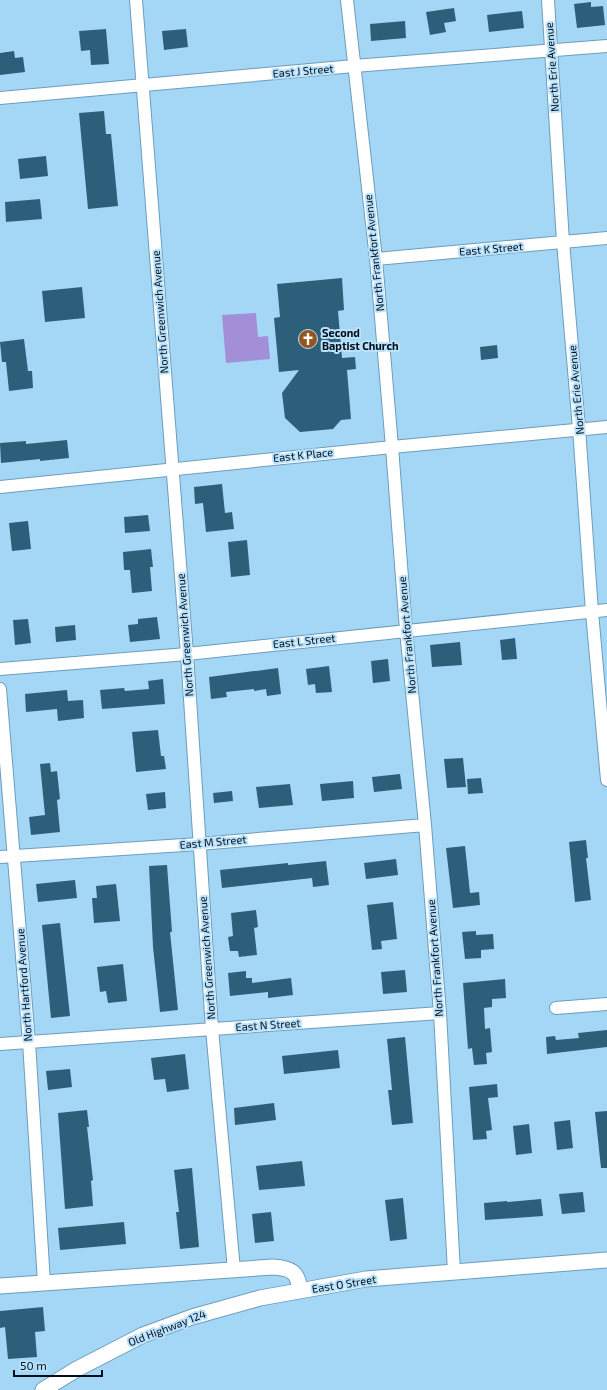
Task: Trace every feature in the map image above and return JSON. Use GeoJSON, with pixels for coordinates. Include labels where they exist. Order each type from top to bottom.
{"type":"FeatureCollection","features":[{"type":"Feature","properties":{"kind":"street","name":"North Greenwich Avenue"},"geometry":{"type":"LineString","coordinates":[[136,0],[187,654],[212,1029],[234,1270]]}},
{"type":"Feature","properties":{"kind":"street","name":"North Frankfort Avenue"},"geometry":{"type":"LineString","coordinates":[[347,0],[376,259],[406,630],[425,824],[440,1013],[454,1272]]}},
{"type":"Feature","properties":{"kind":"street","name":"North Erie Avenue"},"geometry":{"type":"LineString","coordinates":[[548,0],[563,242],[579,428],[592,612],[607,780]]}},
{"type":"Feature","properties":{"kind":"street","name":"East J Street"},"geometry":{"type":"LineString","coordinates":[[0,98],[354,66],[607,46]]}},
{"type":"Feature","properties":{"kind":"street","name":"East K Street"},"geometry":{"type":"LineString","coordinates":[[376,259],[607,238]]}},
{"type":"Feature","properties":{"kind":"street","name":"East K Place"},"geometry":{"type":"LineString","coordinates":[[0,487],[392,446],[579,428],[607,427]]}},
{"type":"Feature","properties":{"kind":"street","name":"East L Street"},"geometry":{"type":"LineString","coordinates":[[0,669],[187,654],[607,610]]}},
{"type":"Feature","properties":{"kind":"street","name":"North Hartford Avenue"},"geometry":{"type":"LineString","coordinates":[[0,688],[28,1042],[44,1283]]}},
{"type":"Feature","properties":{"kind":"street","name":"East M Street"},"geometry":{"type":"LineString","coordinates":[[0,857],[199,844],[425,824]]}},
{"type":"Feature","properties":{"kind":"street"},"geometry":{"type":"LineString","coordinates":[[556,1008],[607,1004]]}},
{"type":"Feature","properties":{"kind":"street","name":"East N Street"},"geometry":{"type":"LineString","coordinates":[[0,1044],[440,1013]]}},
{"type":"Feature","properties":{"kind":"street","name":"East O Street"},"geometry":{"type":"LineString","coordinates":[[0,1286],[283,1268],[291,1270],[296,1275],[300,1282],[300,1290],[366,1280],[607,1260]]}},
{"type":"Feature","properties":{"kind":"street","name":"Old Highway 124"},"geometry":{"type":"LineString","coordinates":[[43,1390],[77,1369],[143,1335],[214,1310],[260,1298],[300,1290]]}},
{"type":"Feature","properties":{"kind":"shaded area"},"geometry":{"type":"Polygon","coordinates":[[[256,313],[258,337],[268,336],[270,359],[226,363],[222,315],[256,313]]]}},
{"type":"Feature","properties":{"kind":"building"},"geometry":{"type":"Polygon","coordinates":[[[591,2],[591,7],[603,6],[605,25],[577,28],[574,4],[591,2]]]}},
{"type":"Feature","properties":{"kind":"building"},"geometry":{"type":"Polygon","coordinates":[[[454,8],[456,21],[444,23],[446,32],[430,35],[426,12],[454,8]]]}},
{"type":"Feature","properties":{"kind":"building"},"geometry":{"type":"Polygon","coordinates":[[[522,11],[524,28],[489,32],[487,15],[522,11]]]}},
{"type":"Feature","properties":{"kind":"building"},"geometry":{"type":"Polygon","coordinates":[[[405,21],[406,38],[371,41],[370,24],[405,21]]]}},
{"type":"Feature","properties":{"kind":"building"},"geometry":{"type":"Polygon","coordinates":[[[106,29],[109,64],[91,65],[90,50],[81,51],[79,31],[106,29]]]}},
{"type":"Feature","properties":{"kind":"building"},"geometry":{"type":"Polygon","coordinates":[[[186,29],[188,47],[164,50],[162,31],[186,29]]]}},
{"type":"Feature","properties":{"kind":"building"},"geometry":{"type":"Polygon","coordinates":[[[14,51],[15,58],[23,57],[25,72],[0,75],[0,53],[14,51]]]}},
{"type":"Feature","properties":{"kind":"building"},"geometry":{"type":"Polygon","coordinates":[[[104,111],[106,134],[111,134],[118,206],[88,209],[79,113],[104,111]]]}},
{"type":"Feature","properties":{"kind":"building"},"geometry":{"type":"Polygon","coordinates":[[[46,156],[48,176],[20,179],[18,159],[46,156]]]}},
{"type":"Feature","properties":{"kind":"building"},"geometry":{"type":"Polygon","coordinates":[[[40,199],[42,219],[6,222],[5,202],[40,199]]]}},
{"type":"Feature","properties":{"kind":"building","name":"Second Baptist Church"},"geometry":{"type":"Polygon","coordinates":[[[342,278],[344,310],[338,311],[342,358],[355,357],[356,369],[347,370],[351,419],[341,420],[333,429],[300,432],[285,418],[282,393],[299,370],[279,372],[274,318],[280,317],[277,284],[342,278]]]}},
{"type":"Feature","properties":{"kind":"building"},"geometry":{"type":"Polygon","coordinates":[[[82,287],[85,318],[45,322],[42,291],[82,287]]]}},
{"type":"Feature","properties":{"kind":"building"},"geometry":{"type":"Polygon","coordinates":[[[24,339],[28,371],[32,371],[33,388],[9,391],[6,362],[2,362],[0,342],[24,339]]]}},
{"type":"Feature","properties":{"kind":"building"},"geometry":{"type":"Polygon","coordinates":[[[497,345],[498,358],[481,360],[480,347],[497,345]]]}},
{"type":"Feature","properties":{"kind":"building"},"geometry":{"type":"Polygon","coordinates":[[[67,440],[69,458],[1,463],[0,443],[26,441],[26,444],[67,440]]]}},
{"type":"Feature","properties":{"kind":"building"},"geometry":{"type":"Polygon","coordinates":[[[222,484],[225,513],[232,512],[234,529],[206,532],[203,503],[195,504],[194,487],[222,484]]]}},
{"type":"Feature","properties":{"kind":"building"},"geometry":{"type":"Polygon","coordinates":[[[148,515],[150,531],[125,533],[124,517],[148,515]]]}},
{"type":"Feature","properties":{"kind":"building"},"geometry":{"type":"Polygon","coordinates":[[[28,521],[31,549],[12,551],[9,523],[28,521]]]}},
{"type":"Feature","properties":{"kind":"building"},"geometry":{"type":"Polygon","coordinates":[[[247,540],[250,575],[231,577],[228,542],[247,540]]]}},
{"type":"Feature","properties":{"kind":"building"},"geometry":{"type":"Polygon","coordinates":[[[151,549],[153,567],[150,567],[152,591],[132,593],[130,570],[124,570],[123,552],[151,549]]]}},
{"type":"Feature","properties":{"kind":"building"},"geometry":{"type":"Polygon","coordinates":[[[157,617],[160,639],[130,642],[128,625],[138,624],[138,619],[157,617]]]}},
{"type":"Feature","properties":{"kind":"building"},"geometry":{"type":"Polygon","coordinates":[[[28,619],[31,643],[15,645],[13,620],[28,619]]]}},
{"type":"Feature","properties":{"kind":"building"},"geometry":{"type":"Polygon","coordinates":[[[75,625],[76,640],[56,642],[55,627],[75,625]]]}},
{"type":"Feature","properties":{"kind":"building"},"geometry":{"type":"Polygon","coordinates":[[[515,638],[517,659],[502,660],[500,640],[515,638]]]}},
{"type":"Feature","properties":{"kind":"building"},"geometry":{"type":"Polygon","coordinates":[[[460,642],[462,665],[432,667],[430,645],[460,642]]]}},
{"type":"Feature","properties":{"kind":"building"},"geometry":{"type":"Polygon","coordinates":[[[388,659],[390,681],[373,683],[371,661],[388,659]]]}},
{"type":"Feature","properties":{"kind":"building"},"geometry":{"type":"Polygon","coordinates":[[[329,666],[332,692],[316,693],[315,684],[308,685],[306,669],[329,666]]]}},
{"type":"Feature","properties":{"kind":"building"},"geometry":{"type":"Polygon","coordinates":[[[278,668],[281,694],[267,696],[266,689],[254,691],[254,689],[226,692],[227,697],[211,699],[209,677],[278,668]]]}},
{"type":"Feature","properties":{"kind":"building"},"geometry":{"type":"Polygon","coordinates":[[[163,679],[165,704],[102,709],[100,690],[124,688],[125,691],[149,689],[148,681],[163,679]]]}},
{"type":"Feature","properties":{"kind":"building"},"geometry":{"type":"Polygon","coordinates":[[[67,690],[68,701],[83,700],[84,718],[58,721],[57,709],[26,712],[25,694],[67,690]]]}},
{"type":"Feature","properties":{"kind":"building"},"geometry":{"type":"Polygon","coordinates":[[[158,730],[161,756],[164,756],[166,769],[136,772],[132,732],[158,730]]]}},
{"type":"Feature","properties":{"kind":"building"},"geometry":{"type":"Polygon","coordinates":[[[463,758],[466,787],[447,788],[444,759],[463,758]]]}},
{"type":"Feature","properties":{"kind":"building"},"geometry":{"type":"Polygon","coordinates":[[[50,763],[51,772],[57,771],[60,799],[57,800],[60,832],[31,835],[29,817],[45,815],[40,764],[50,763]]]}},
{"type":"Feature","properties":{"kind":"building"},"geometry":{"type":"Polygon","coordinates":[[[400,774],[402,789],[374,792],[372,777],[400,774]]]}},
{"type":"Feature","properties":{"kind":"building"},"geometry":{"type":"Polygon","coordinates":[[[481,778],[483,793],[468,794],[467,779],[481,778]]]}},
{"type":"Feature","properties":{"kind":"building"},"geometry":{"type":"Polygon","coordinates":[[[353,781],[354,798],[322,801],[320,784],[353,781]]]}},
{"type":"Feature","properties":{"kind":"building"},"geometry":{"type":"Polygon","coordinates":[[[290,784],[293,805],[259,808],[256,787],[290,784]]]}},
{"type":"Feature","properties":{"kind":"building"},"geometry":{"type":"Polygon","coordinates":[[[232,791],[233,801],[214,803],[213,793],[232,791]]]}},
{"type":"Feature","properties":{"kind":"building"},"geometry":{"type":"Polygon","coordinates":[[[165,792],[166,808],[148,810],[146,794],[165,792]]]}},
{"type":"Feature","properties":{"kind":"building"},"geometry":{"type":"Polygon","coordinates":[[[586,840],[588,858],[586,858],[591,900],[575,902],[569,842],[586,840]]]}},
{"type":"Feature","properties":{"kind":"building"},"geometry":{"type":"Polygon","coordinates":[[[465,846],[470,893],[479,892],[480,905],[453,908],[446,848],[465,846]]]}},
{"type":"Feature","properties":{"kind":"building"},"geometry":{"type":"Polygon","coordinates":[[[396,859],[398,875],[366,879],[364,863],[396,859]]]}},
{"type":"Feature","properties":{"kind":"building"},"geometry":{"type":"Polygon","coordinates":[[[326,861],[329,885],[313,887],[312,878],[222,888],[220,870],[288,863],[288,865],[326,861]]]}},
{"type":"Feature","properties":{"kind":"building"},"geometry":{"type":"Polygon","coordinates":[[[167,865],[172,932],[170,932],[178,1010],[160,1012],[153,947],[149,866],[167,865]]]}},
{"type":"Feature","properties":{"kind":"building"},"geometry":{"type":"Polygon","coordinates":[[[75,880],[77,898],[38,902],[36,884],[75,880]]]}},
{"type":"Feature","properties":{"kind":"building"},"geometry":{"type":"Polygon","coordinates":[[[116,884],[120,921],[94,923],[92,898],[97,898],[96,886],[116,884]]]}},
{"type":"Feature","properties":{"kind":"building"},"geometry":{"type":"Polygon","coordinates":[[[393,902],[397,939],[381,941],[382,949],[372,950],[367,905],[393,902]]]}},
{"type":"Feature","properties":{"kind":"building"},"geometry":{"type":"Polygon","coordinates":[[[256,910],[258,927],[254,928],[257,955],[239,957],[238,951],[230,951],[228,937],[233,936],[231,913],[256,910]]]}},
{"type":"Feature","properties":{"kind":"building"},"geometry":{"type":"Polygon","coordinates":[[[60,923],[70,1016],[51,1018],[42,925],[60,923]]]}},
{"type":"Feature","properties":{"kind":"building"},"geometry":{"type":"Polygon","coordinates":[[[476,931],[476,935],[493,934],[494,949],[481,950],[481,958],[465,959],[462,932],[476,931]]]}},
{"type":"Feature","properties":{"kind":"building"},"geometry":{"type":"Polygon","coordinates":[[[123,964],[127,1001],[108,1003],[106,991],[100,992],[97,967],[123,964]]]}},
{"type":"Feature","properties":{"kind":"building"},"geometry":{"type":"Polygon","coordinates":[[[405,970],[407,992],[383,994],[381,972],[405,970]]]}},
{"type":"Feature","properties":{"kind":"building"},"geometry":{"type":"Polygon","coordinates":[[[246,971],[246,978],[252,978],[252,983],[291,978],[293,995],[268,998],[268,992],[230,996],[228,973],[246,971]]]}},
{"type":"Feature","properties":{"kind":"building"},"geometry":{"type":"Polygon","coordinates":[[[505,979],[506,998],[492,999],[492,1007],[484,1008],[485,1029],[490,1028],[492,1052],[486,1053],[487,1064],[474,1065],[472,1048],[468,1049],[463,983],[505,979]]]}},
{"type":"Feature","properties":{"kind":"building"},"geometry":{"type":"Polygon","coordinates":[[[607,1030],[607,1047],[547,1054],[546,1037],[555,1036],[556,1040],[579,1038],[578,1033],[607,1030]]]}},
{"type":"Feature","properties":{"kind":"building"},"geometry":{"type":"Polygon","coordinates":[[[405,1037],[413,1123],[392,1125],[388,1090],[392,1090],[387,1039],[405,1037]]]}},
{"type":"Feature","properties":{"kind":"building"},"geometry":{"type":"Polygon","coordinates":[[[338,1050],[340,1068],[284,1074],[282,1056],[338,1050]]]}},
{"type":"Feature","properties":{"kind":"building"},"geometry":{"type":"Polygon","coordinates":[[[185,1054],[189,1089],[167,1092],[165,1079],[154,1080],[151,1058],[185,1054]]]}},
{"type":"Feature","properties":{"kind":"building"},"geometry":{"type":"Polygon","coordinates":[[[70,1069],[72,1087],[48,1090],[46,1071],[70,1069]]]}},
{"type":"Feature","properties":{"kind":"building"},"geometry":{"type":"Polygon","coordinates":[[[497,1084],[498,1097],[488,1098],[492,1130],[486,1131],[487,1139],[473,1140],[469,1087],[497,1084]]]}},
{"type":"Feature","properties":{"kind":"building"},"geometry":{"type":"Polygon","coordinates":[[[274,1103],[276,1120],[235,1125],[234,1108],[274,1103]]]}},
{"type":"Feature","properties":{"kind":"building"},"geometry":{"type":"Polygon","coordinates":[[[87,1110],[89,1127],[87,1127],[93,1180],[91,1181],[93,1206],[65,1209],[58,1113],[87,1110]]]}},
{"type":"Feature","properties":{"kind":"building"},"geometry":{"type":"Polygon","coordinates":[[[607,1111],[607,1168],[601,1168],[595,1112],[607,1111]]]}},
{"type":"Feature","properties":{"kind":"building"},"geometry":{"type":"Polygon","coordinates":[[[570,1120],[573,1148],[557,1150],[554,1122],[570,1120]]]}},
{"type":"Feature","properties":{"kind":"building"},"geometry":{"type":"Polygon","coordinates":[[[529,1124],[532,1153],[516,1155],[513,1126],[529,1124]]]}},
{"type":"Feature","properties":{"kind":"building"},"geometry":{"type":"Polygon","coordinates":[[[302,1161],[305,1186],[259,1190],[256,1166],[302,1161]]]}},
{"type":"Feature","properties":{"kind":"building"},"geometry":{"type":"Polygon","coordinates":[[[192,1168],[199,1247],[180,1249],[176,1212],[179,1212],[174,1170],[192,1168]]]}},
{"type":"Feature","properties":{"kind":"building"},"geometry":{"type":"Polygon","coordinates":[[[583,1192],[585,1212],[562,1214],[559,1194],[583,1192]]]}},
{"type":"Feature","properties":{"kind":"building"},"geometry":{"type":"Polygon","coordinates":[[[403,1198],[407,1239],[390,1241],[385,1200],[403,1198]]]}},
{"type":"Feature","properties":{"kind":"building"},"geometry":{"type":"Polygon","coordinates":[[[541,1199],[543,1216],[485,1220],[484,1203],[541,1199]]]}},
{"type":"Feature","properties":{"kind":"building"},"geometry":{"type":"Polygon","coordinates":[[[271,1212],[274,1241],[255,1243],[252,1214],[271,1212]]]}},
{"type":"Feature","properties":{"kind":"building"},"geometry":{"type":"Polygon","coordinates":[[[124,1222],[126,1244],[60,1250],[58,1228],[124,1222]]]}},
{"type":"Feature","properties":{"kind":"building"},"geometry":{"type":"Polygon","coordinates":[[[43,1307],[45,1331],[35,1332],[37,1357],[8,1359],[5,1327],[0,1328],[0,1311],[43,1307]]]}},
{"type":"Feature","properties":{"kind":"place","name":"Second Baptist Church"},"geometry":{"type":"Point","coordinates":[308,339]}}]}
